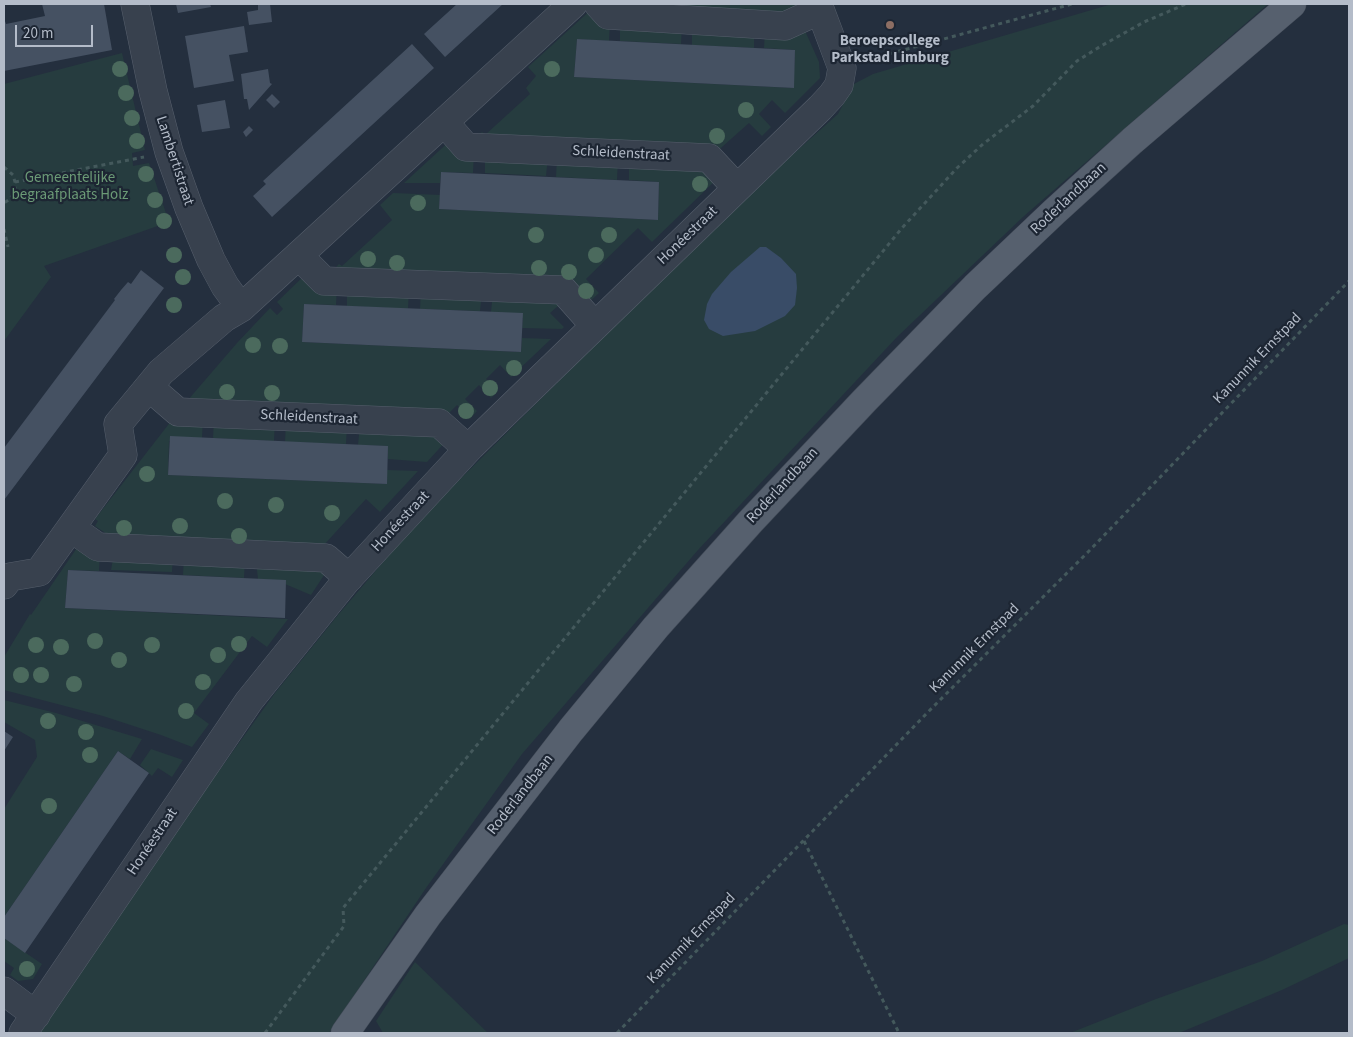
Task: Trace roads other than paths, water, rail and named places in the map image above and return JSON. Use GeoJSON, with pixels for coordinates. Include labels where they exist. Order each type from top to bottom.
{"type":"FeatureCollection","features":[{"type":"Feature","properties":{"kind":"main road","name":"Roderlandbaan"},"geometry":{"type":"LineString","coordinates":[[344,1033],[428,915],[570,730],[656,627],[750,521],[878,386],[1039,225],[1132,141],[1292,4]]}},
{"type":"Feature","properties":{"kind":"street","name":"Lambertistraat"},"geometry":{"type":"LineString","coordinates":[[135,4],[153,91],[169,152],[189,208],[211,260],[224,286],[242,308]]}},
{"type":"Feature","properties":{"kind":"street"},"geometry":{"type":"LineString","coordinates":[[4,585],[10,577],[39,572],[123,455],[118,424],[162,372],[224,318],[242,308],[573,4]]}},
{"type":"Feature","properties":{"kind":"street"},"geometry":{"type":"LineString","coordinates":[[598,4],[608,15],[785,26],[819,7]]}},
{"type":"Feature","properties":{"kind":"street","name":"Honéestraat"},"geometry":{"type":"LineString","coordinates":[[30,1024],[249,700],[349,578],[468,449],[737,188],[840,85],[842,68],[819,7]]}},
{"type":"Feature","properties":{"kind":"street","name":"Schleidenstraat"},"geometry":{"type":"LineString","coordinates":[[444,122],[466,148],[709,158],[737,188]]}},
{"type":"Feature","properties":{"kind":"street"},"geometry":{"type":"LineString","coordinates":[[298,256],[324,281],[563,290],[595,326]]}},
{"type":"Feature","properties":{"kind":"street","name":"Schleidenstraat"},"geometry":{"type":"LineString","coordinates":[[149,387],[178,412],[439,423],[468,449]]}},
{"type":"Feature","properties":{"kind":"street"},"geometry":{"type":"LineString","coordinates":[[70,528],[98,547],[326,558],[349,578]]}},
{"type":"Feature","properties":{"kind":"street"},"geometry":{"type":"LineString","coordinates":[[4,991],[30,1024]]}},
{"type":"Feature","properties":{"kind":"water"},"geometry":{"type":"Polygon","coordinates":[[[760,247],[766,247],[781,258],[796,274],[795,305],[785,316],[755,331],[723,336],[709,329],[704,320],[707,304],[712,294],[731,272],[760,247]]]}},
{"type":"Feature","properties":{"kind":"place","name":"Beroepscollege Parkstad Limburg"},"geometry":{"type":"Point","coordinates":[890,25]}},
{"type":"Feature","properties":{"kind":"park label","name":"Gemeentelijke begraafplaats Holz"},"geometry":{"type":"Point","coordinates":[70,188]}}]}
